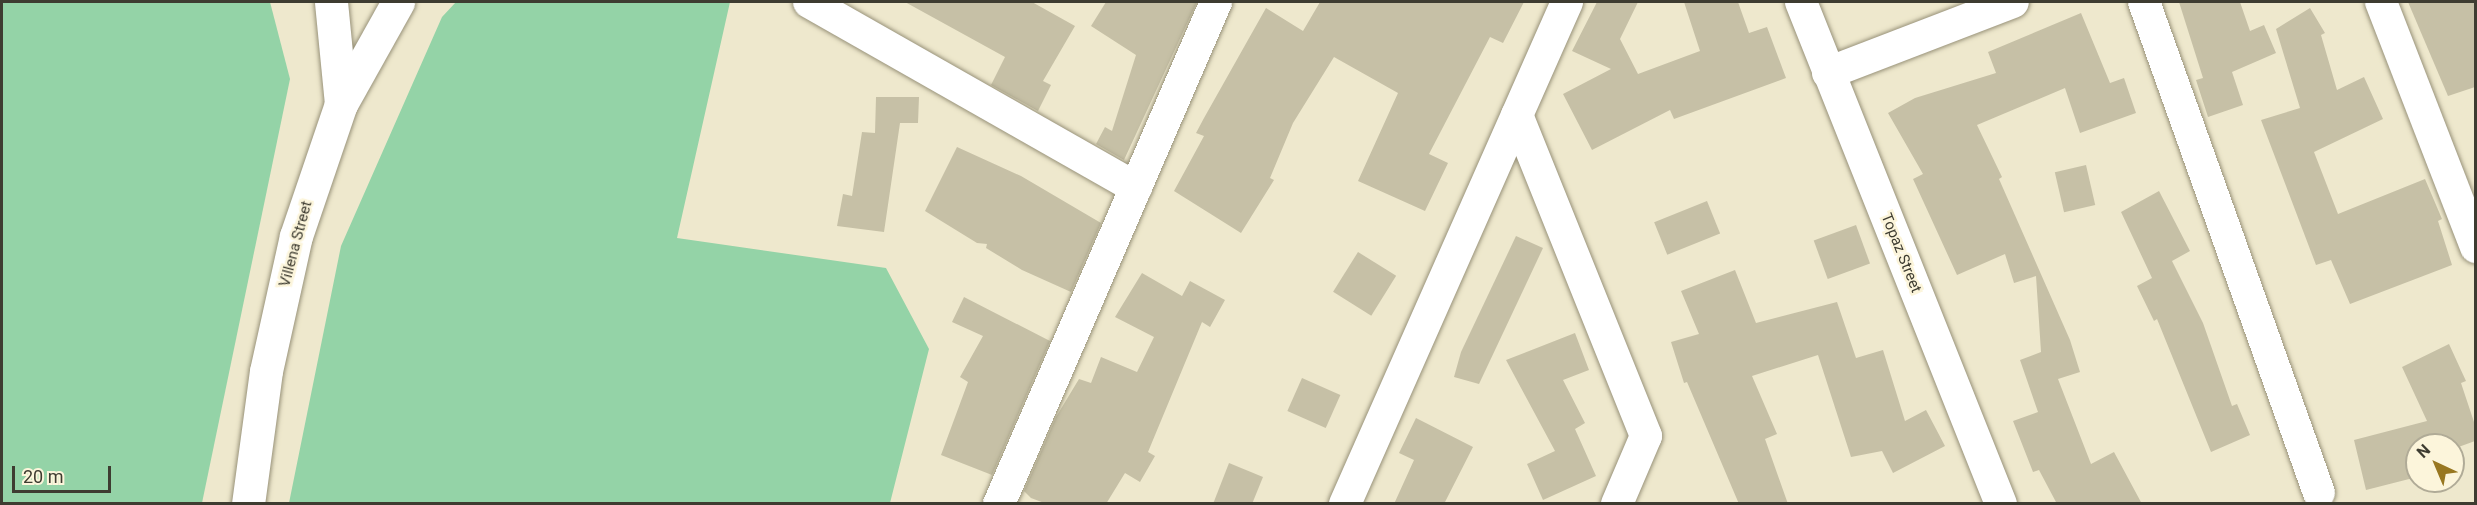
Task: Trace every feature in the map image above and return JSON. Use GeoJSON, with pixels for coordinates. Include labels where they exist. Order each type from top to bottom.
{"type":"FeatureCollection","features":[{"type":"Feature","properties":{"kind":"main road"},"geometry":{"type":"LineString","coordinates":[[331,2],[341,104]]}},
{"type":"Feature","properties":{"kind":"main road","name":"Villena Street"},"geometry":{"type":"LineString","coordinates":[[248,504],[266,371],[296,236],[341,104],[398,2]]}},
{"type":"Feature","properties":{"kind":"street"},"geometry":{"type":"LineString","coordinates":[[809,2],[1136,189]]}},
{"type":"Feature","properties":{"kind":"street"},"geometry":{"type":"LineString","coordinates":[[999,504],[1216,2]]}},
{"type":"Feature","properties":{"kind":"street"},"geometry":{"type":"LineString","coordinates":[[1346,504],[1567,2]]}},
{"type":"Feature","properties":{"kind":"street","name":"Topaz Street"},"geometry":{"type":"LineString","coordinates":[[1801,2],[2001,504]]}},
{"type":"Feature","properties":{"kind":"street"},"geometry":{"type":"LineString","coordinates":[[1828,73],[2013,2]]}},
{"type":"Feature","properties":{"kind":"street"},"geometry":{"type":"LineString","coordinates":[[2144,2],[2319,493]]}},
{"type":"Feature","properties":{"kind":"street"},"geometry":{"type":"LineString","coordinates":[[2381,2],[2475,247]]}},
{"type":"Feature","properties":{"kind":"street"},"geometry":{"type":"LineString","coordinates":[[1517,115],[1646,436],[1617,504]]}},
{"type":"Feature","properties":{"kind":"green space"},"geometry":{"type":"Polygon","coordinates":[[[2,2],[270,2],[290,79],[202,503],[2,503],[2,2]]]}},
{"type":"Feature","properties":{"kind":"green space"},"geometry":{"type":"Polygon","coordinates":[[[456,2],[730,2],[677,238],[886,268],[929,349],[890,503],[289,503],[341,246],[442,17],[456,2]]]}},
{"type":"Feature","properties":{"kind":"building"},"geometry":{"type":"Polygon","coordinates":[[[905,2],[1032,2],[1075,26],[1043,81],[1051,85],[1038,111],[991,85],[1005,57],[905,2]]]}},
{"type":"Feature","properties":{"kind":"building"},"geometry":{"type":"Polygon","coordinates":[[[1106,2],[1197,2],[1124,160],[1096,144],[1105,127],[1112,131],[1136,55],[1091,26],[1106,2]]]}},
{"type":"Feature","properties":{"kind":"building"},"geometry":{"type":"Polygon","coordinates":[[[1320,2],[1524,2],[1503,43],[1490,37],[1429,154],[1448,163],[1425,211],[1358,181],[1398,93],[1334,57],[1293,123],[1270,178],[1274,180],[1241,233],[1174,191],[1204,136],[1196,133],[1266,8],[1303,31],[1320,2]]]}},
{"type":"Feature","properties":{"kind":"building"},"geometry":{"type":"Polygon","coordinates":[[[1597,2],[1638,2],[1620,39],[1638,74],[1700,51],[1684,2],[1738,2],[1749,33],[1767,27],[1786,78],[1674,119],[1670,110],[1592,150],[1563,94],[1611,69],[1572,51],[1597,2]]]}},
{"type":"Feature","properties":{"kind":"building"},"geometry":{"type":"Polygon","coordinates":[[[2179,2],[2240,2],[2250,31],[2264,25],[2276,53],[2232,72],[2243,105],[2208,117],[2196,80],[2203,78],[2179,2]]]}},
{"type":"Feature","properties":{"kind":"building"},"geometry":{"type":"Polygon","coordinates":[[[2408,2],[2475,2],[2475,87],[2448,96],[2408,2]]]}},
{"type":"Feature","properties":{"kind":"building"},"geometry":{"type":"Polygon","coordinates":[[[2310,8],[2325,33],[2321,35],[2337,90],[2364,77],[2383,119],[2314,152],[2338,214],[2425,179],[2442,219],[2438,221],[2452,265],[2350,304],[2331,260],[2316,265],[2261,120],[2300,108],[2276,29],[2310,8]]]}},
{"type":"Feature","properties":{"kind":"building"},"geometry":{"type":"Polygon","coordinates":[[[2081,13],[2110,83],[2124,78],[2136,113],[2080,133],[2065,88],[1977,125],[2002,177],[1999,179],[2070,340],[2080,372],[2058,379],[2091,464],[2114,452],[2142,504],[2057,504],[2039,470],[2033,472],[2013,421],[2038,412],[2020,360],[2041,352],[2036,276],[2014,283],[2005,254],[1957,275],[1913,179],[1923,174],[1888,113],[1915,98],[1996,73],[1988,52],[2081,13]]]}},
{"type":"Feature","properties":{"kind":"building"},"geometry":{"type":"Polygon","coordinates":[[[876,97],[919,97],[918,123],[900,123],[884,232],[837,226],[843,194],[852,196],[862,132],[875,133],[876,97]]]}},
{"type":"Feature","properties":{"kind":"building"},"geometry":{"type":"Polygon","coordinates":[[[957,147],[1021,176],[1101,223],[1071,292],[1022,270],[986,248],[987,244],[977,243],[925,211],[957,147]]]}},
{"type":"Feature","properties":{"kind":"building"},"geometry":{"type":"Polygon","coordinates":[[[2086,165],[2095,205],[2064,212],[2055,172],[2086,165]]]}},
{"type":"Feature","properties":{"kind":"building"},"geometry":{"type":"Polygon","coordinates":[[[2159,191],[2190,251],[2172,261],[2203,323],[2232,406],[2237,404],[2250,435],[2211,452],[2157,319],[2154,321],[2137,286],[2152,278],[2121,212],[2159,191]]]}},
{"type":"Feature","properties":{"kind":"building"},"geometry":{"type":"Polygon","coordinates":[[[1707,201],[1720,233],[1667,255],[1654,222],[1707,201]]]}},
{"type":"Feature","properties":{"kind":"building"},"geometry":{"type":"Polygon","coordinates":[[[1856,225],[1870,264],[1828,279],[1814,240],[1856,225]]]}},
{"type":"Feature","properties":{"kind":"building"},"geometry":{"type":"Polygon","coordinates":[[[1516,236],[1543,248],[1479,384],[1454,377],[1461,352],[1516,236]]]}},
{"type":"Feature","properties":{"kind":"building"},"geometry":{"type":"Polygon","coordinates":[[[1358,252],[1396,276],[1371,316],[1333,292],[1358,252]]]}},
{"type":"Feature","properties":{"kind":"building"},"geometry":{"type":"Polygon","coordinates":[[[1735,270],[1756,323],[1837,302],[1856,358],[1883,350],[1905,421],[1926,410],[1945,446],[1893,473],[1882,451],[1851,457],[1818,355],[1752,376],[1777,434],[1765,439],[1788,504],[1739,504],[1687,382],[1684,383],[1671,342],[1699,334],[1681,291],[1735,270]]]}},
{"type":"Feature","properties":{"kind":"building"},"geometry":{"type":"Polygon","coordinates":[[[1142,273],[1182,296],[1190,281],[1225,300],[1210,327],[1202,322],[1148,452],[1155,456],[1140,482],[1125,473],[1106,504],[1047,504],[1031,498],[1024,491],[1056,417],[1079,379],[1091,383],[1101,357],[1137,372],[1154,337],[1115,317],[1142,273]]]}},
{"type":"Feature","properties":{"kind":"building"},"geometry":{"type":"Polygon","coordinates":[[[964,297],[1050,341],[992,475],[941,455],[968,382],[960,377],[983,336],[952,322],[964,297]]]}},
{"type":"Feature","properties":{"kind":"building"},"geometry":{"type":"Polygon","coordinates":[[[1575,333],[1589,370],[1563,380],[1585,423],[1575,429],[1596,476],[1543,500],[1527,464],[1555,451],[1506,360],[1575,333]]]}},
{"type":"Feature","properties":{"kind":"building"},"geometry":{"type":"Polygon","coordinates":[[[2449,344],[2466,381],[2461,383],[2475,425],[2475,441],[2465,445],[2465,433],[2405,433],[2405,480],[2366,490],[2354,440],[2427,421],[2402,367],[2449,344]]]}},
{"type":"Feature","properties":{"kind":"building"},"geometry":{"type":"Polygon","coordinates":[[[1302,378],[1340,395],[1326,428],[1287,411],[1302,378]]]}},
{"type":"Feature","properties":{"kind":"building"},"geometry":{"type":"Polygon","coordinates":[[[1416,418],[1473,447],[1444,504],[1394,504],[1414,460],[1399,453],[1416,418]]]}},
{"type":"Feature","properties":{"kind":"building"},"geometry":{"type":"Polygon","coordinates":[[[1229,463],[1263,477],[1252,504],[1213,504],[1229,463]]]}}]}
